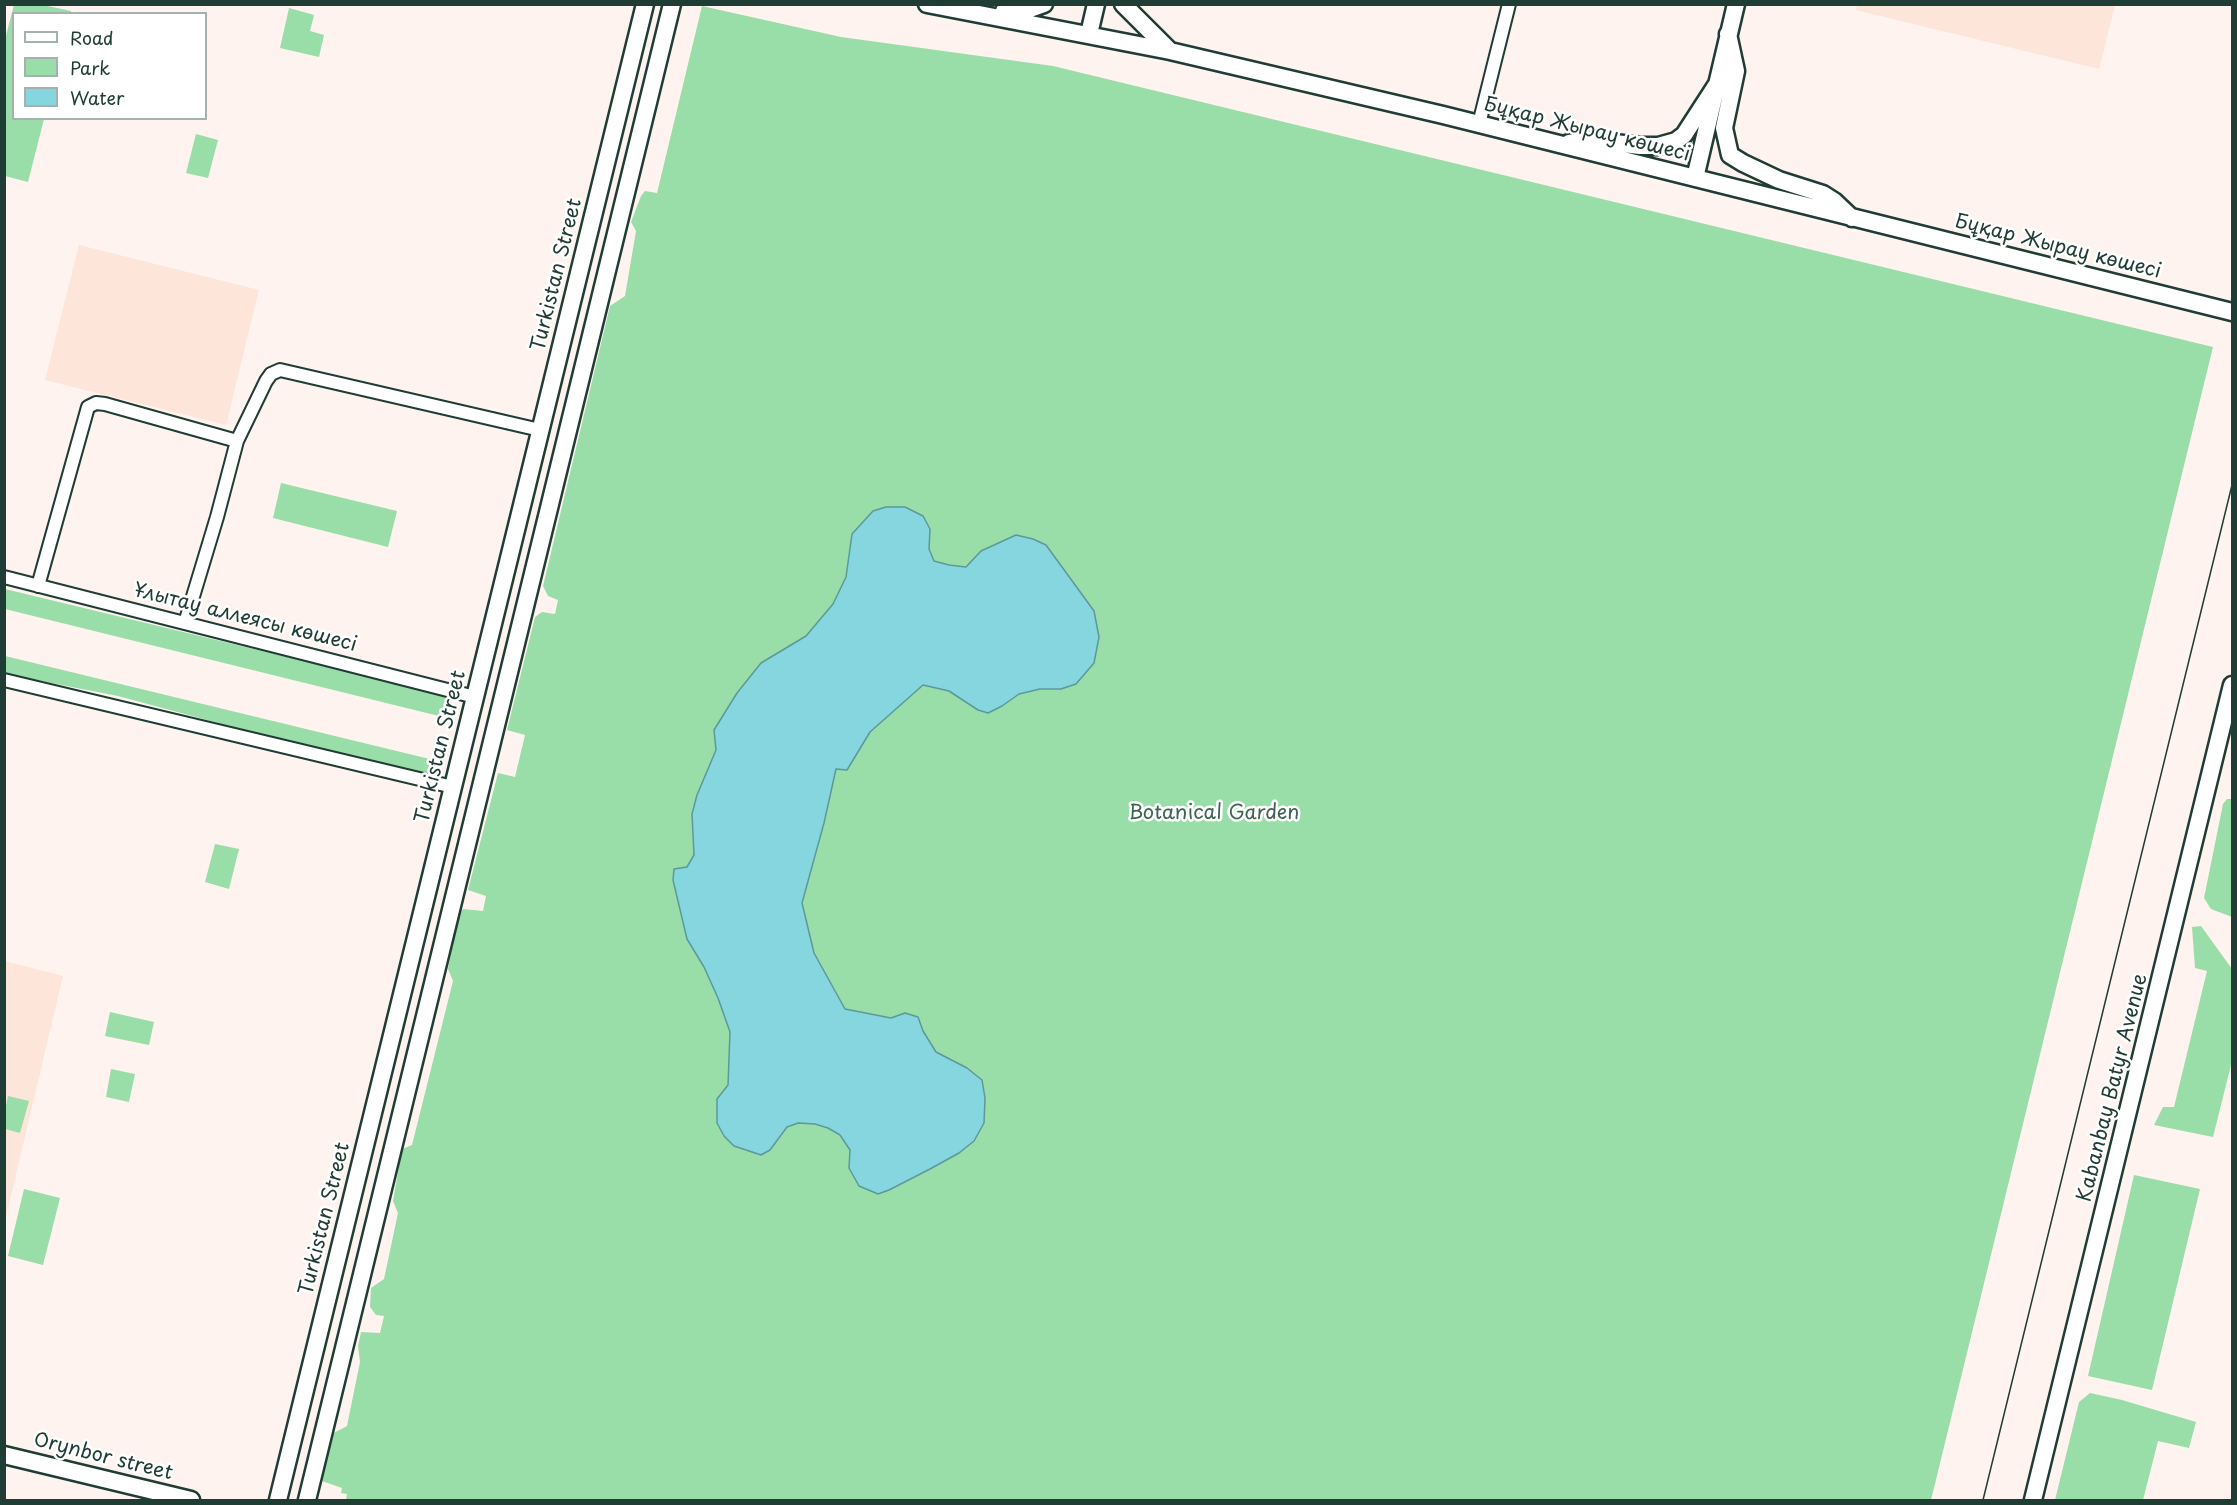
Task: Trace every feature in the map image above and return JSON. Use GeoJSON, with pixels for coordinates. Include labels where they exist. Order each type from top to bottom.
{"type":"FeatureCollection","features":[{"type":"Feature","properties":{"kind":"main road","name":"Turkistan Street"},"geometry":{"type":"LineString","coordinates":[[278,1500],[645,4]]}},
{"type":"Feature","properties":{"kind":"main road"},"geometry":{"type":"LineString","coordinates":[[307,1500],[672,4]]}},
{"type":"Feature","properties":{"kind":"main road","name":"Бұқар Жырау көшесі"},"geometry":{"type":"LineString","coordinates":[[927,4],[1170,51],[1479,124],[2232,312]]}},
{"type":"Feature","properties":{"kind":"main road"},"geometry":{"type":"LineString","coordinates":[[982,13],[1030,9],[1044,4]]}},
{"type":"Feature","properties":{"kind":"main road"},"geometry":{"type":"LineString","coordinates":[[1089,34],[1096,4]]}},
{"type":"Feature","properties":{"kind":"main road"},"geometry":{"type":"LineString","coordinates":[[1123,4],[1170,51]]}},
{"type":"Feature","properties":{"kind":"main road"},"geometry":{"type":"LineString","coordinates":[[1695,178],[1736,4]]}},
{"type":"Feature","properties":{"kind":"main road"},"geometry":{"type":"LineString","coordinates":[[1728,34],[1736,71],[1724,128],[1730,155],[1770,176],[1822,194],[1834,201],[1852,218]]}},
{"type":"Feature","properties":{"kind":"main road"},"geometry":{"type":"LineString","coordinates":[[1559,144],[1590,140],[1658,146],[1676,141],[1684,135],[1717,84]]}},
{"type":"Feature","properties":{"kind":"main road","name":"Kabanbay Batyr Avenue"},"geometry":{"type":"LineString","coordinates":[[2033,1500],[2232,685]]}},
{"type":"Feature","properties":{"kind":"main road"},"geometry":{"type":"LineString","coordinates":[[475,697],[475,713],[481,721],[488,723],[499,714]]}},
{"type":"Feature","properties":{"kind":"main road"},"geometry":{"type":"LineString","coordinates":[[454,781],[460,769],[476,771],[480,778],[480,792]]}},
{"type":"Feature","properties":{"kind":"main road"},"geometry":{"type":"LineString","coordinates":[[374,1106],[377,1118],[383,1122],[390,1122],[402,1111]]}},
{"type":"Feature","properties":{"kind":"main road"},"geometry":{"type":"LineString","coordinates":[[354,1186],[363,1175],[371,1172],[383,1179],[383,1188]]}},
{"type":"Feature","properties":{"kind":"main road","name":"Orynbor street"},"geometry":{"type":"LineString","coordinates":[[4,1455],[191,1500]]}},
{"type":"Feature","properties":{"kind":"street"},"geometry":{"type":"LineString","coordinates":[[1479,124],[1509,4]]}},
{"type":"Feature","properties":{"kind":"street"},"geometry":{"type":"LineString","coordinates":[[185,623],[237,441],[271,374],[280,370],[540,430]]}},
{"type":"Feature","properties":{"kind":"street"},"geometry":{"type":"LineString","coordinates":[[38,586],[88,407],[96,403],[105,404],[237,441]]}},
{"type":"Feature","properties":{"kind":"street","name":"Ұлытау аллеясы көшесі"},"geometry":{"type":"LineString","coordinates":[[4,577],[475,697]]}},
{"type":"Feature","properties":{"kind":"street"},"geometry":{"type":"LineString","coordinates":[[4,680],[454,781]]}},
{"type":"Feature","properties":{"kind":"shaded area"},"geometry":{"type":"Polygon","coordinates":[[[2115,4],[2099,69],[1856,10],[1857,5],[2115,4]]]}},
{"type":"Feature","properties":{"kind":"shaded area"},"geometry":{"type":"Polygon","coordinates":[[[79,245],[259,290],[226,425],[45,380],[79,245]]]}},
{"type":"Feature","properties":{"kind":"shaded area"},"geometry":{"type":"Polygon","coordinates":[[[5,961],[63,976],[5,1221],[5,961]]]}},
{"type":"Feature","properties":{"kind":"green space"},"geometry":{"type":"Polygon","coordinates":[[[14,5],[43,5],[71,11],[71,12],[12,12],[14,5]]]}},
{"type":"Feature","properties":{"kind":"green space","name":"Botanical Garden"},"geometry":{"type":"Polygon","coordinates":[[[702,6],[841,37],[1053,66],[2213,347],[1931,1500],[346,1500],[347,1494],[341,1493],[342,1488],[319,1480],[330,1435],[347,1426],[360,1362],[358,1346],[361,1332],[380,1333],[384,1316],[376,1315],[370,1307],[371,1288],[384,1279],[398,1213],[393,1201],[402,1149],[412,1145],[453,981],[448,969],[458,916],[463,909],[483,911],[486,896],[468,890],[498,773],[515,777],[525,735],[507,730],[535,617],[542,612],[555,614],[558,600],[548,596],[543,586],[610,306],[625,296],[636,231],[631,222],[641,196],[645,191],[657,193],[702,6]]]}},
{"type":"Feature","properties":{"kind":"green space"},"geometry":{"type":"Polygon","coordinates":[[[289,8],[314,15],[310,31],[324,35],[319,57],[280,48],[289,8]]]}},
{"type":"Feature","properties":{"kind":"green space"},"geometry":{"type":"Polygon","coordinates":[[[12,13],[12,120],[44,120],[28,182],[5,176],[4,43],[12,13]]]}},
{"type":"Feature","properties":{"kind":"green space"},"geometry":{"type":"Polygon","coordinates":[[[196,134],[218,140],[208,178],[186,173],[196,134]]]}},
{"type":"Feature","properties":{"kind":"green space"},"geometry":{"type":"Polygon","coordinates":[[[281,483],[397,511],[388,547],[273,518],[281,483]]]}},
{"type":"Feature","properties":{"kind":"green space"},"geometry":{"type":"Polygon","coordinates":[[[5,589],[453,697],[447,718],[5,609],[5,589]]]}},
{"type":"Feature","properties":{"kind":"green space"},"geometry":{"type":"Polygon","coordinates":[[[5,656],[442,762],[437,782],[118,696],[5,674],[5,656]]]}},
{"type":"Feature","properties":{"kind":"green space"},"geometry":{"type":"Polygon","coordinates":[[[2227,799],[2232,799],[2232,917],[2211,909],[2204,898],[2223,804],[2227,799]]]}},
{"type":"Feature","properties":{"kind":"green space"},"geometry":{"type":"Polygon","coordinates":[[[215,844],[239,849],[229,889],[205,882],[215,844]]]}},
{"type":"Feature","properties":{"kind":"green space"},"geometry":{"type":"Polygon","coordinates":[[[2201,926],[2232,969],[2232,1061],[2213,1137],[2154,1125],[2163,1107],[2174,1107],[2207,971],[2195,968],[2192,927],[2201,926]]]}},
{"type":"Feature","properties":{"kind":"green space"},"geometry":{"type":"Polygon","coordinates":[[[110,1012],[154,1022],[149,1045],[105,1036],[110,1012]]]}},
{"type":"Feature","properties":{"kind":"green space"},"geometry":{"type":"Polygon","coordinates":[[[111,1069],[135,1074],[129,1102],[106,1097],[111,1069]]]}},
{"type":"Feature","properties":{"kind":"green space"},"geometry":{"type":"Polygon","coordinates":[[[8,1096],[29,1101],[20,1133],[5,1129],[8,1096]]]}},
{"type":"Feature","properties":{"kind":"green space"},"geometry":{"type":"Polygon","coordinates":[[[2134,1175],[2200,1189],[2152,1390],[2088,1376],[2134,1175]]]}},
{"type":"Feature","properties":{"kind":"green space"},"geometry":{"type":"Polygon","coordinates":[[[24,1189],[60,1198],[43,1265],[8,1256],[24,1189]]]}},
{"type":"Feature","properties":{"kind":"green space"},"geometry":{"type":"Polygon","coordinates":[[[2090,1393],[2196,1422],[2189,1448],[2158,1441],[2143,1500],[2055,1500],[2079,1402],[2090,1393]]]}},
{"type":"Feature","properties":{"kind":"water"},"geometry":{"type":"Polygon","coordinates":[[[886,507],[905,507],[923,516],[930,529],[929,549],[934,561],[949,565],[966,567],[981,551],[1016,535],[1046,545],[1094,611],[1099,637],[1094,663],[1076,684],[1061,689],[1040,689],[1019,694],[988,713],[978,710],[949,691],[923,685],[870,732],[847,770],[836,769],[802,903],[814,953],[845,1009],[891,1018],[905,1013],[918,1017],[923,1031],[936,1052],[967,1068],[982,1080],[985,1098],[984,1123],[974,1141],[959,1153],[878,1194],[859,1186],[849,1168],[850,1150],[840,1135],[828,1128],[815,1124],[798,1123],[787,1127],[770,1150],[761,1155],[734,1146],[724,1136],[717,1123],[717,1099],[728,1085],[730,1032],[704,967],[687,939],[673,880],[674,869],[687,867],[694,855],[692,814],[697,795],[716,750],[714,730],[737,693],[761,663],[806,636],[833,604],[846,577],[852,534],[873,511],[886,507]]]}},
{"type":"Feature","properties":{"kind":"tram line"},"geometry":{"type":"LineString","coordinates":[[1983,1500],[2232,485]]}}]}
